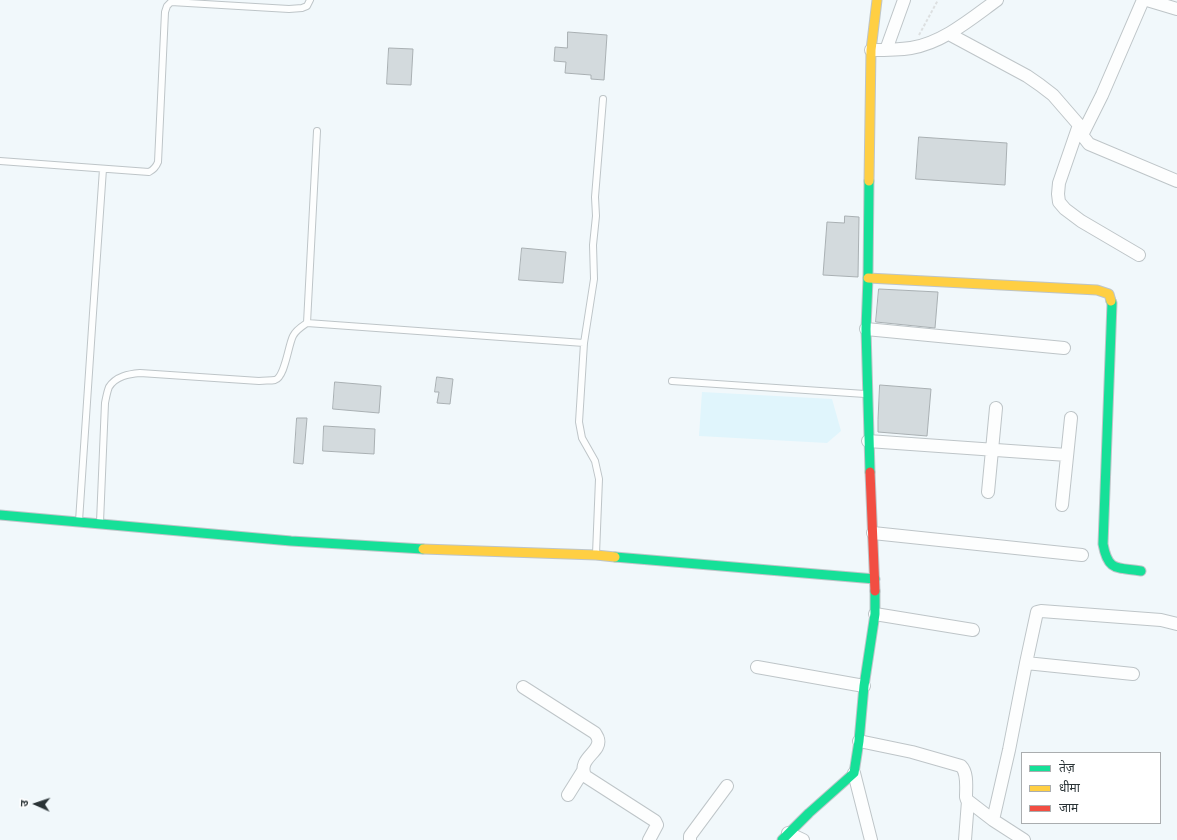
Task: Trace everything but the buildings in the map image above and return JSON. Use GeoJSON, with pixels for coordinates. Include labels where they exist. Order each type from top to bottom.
{"type":"FeatureCollection","features":[{"type":"Feature","properties":{"kind":"street"},"geometry":{"type":"LineString","coordinates":[[871,840],[854,773],[864,686],[875,614],[875,579],[868,441],[866,329],[871,50],[877,0]]}},
{"type":"Feature","properties":{"kind":"street"},"geometry":{"type":"LineString","coordinates":[[886,50],[904,0]]}},
{"type":"Feature","properties":{"kind":"street"},"geometry":{"type":"LineString","coordinates":[[871,50],[911,48],[922,45],[949,34],[997,0]]}},
{"type":"Feature","properties":{"kind":"street"},"geometry":{"type":"LineString","coordinates":[[1139,255],[1081,222],[1059,202],[1058,194],[1059,183],[1080,130],[1102,95],[1143,0]]}},
{"type":"Feature","properties":{"kind":"street"},"geometry":{"type":"LineString","coordinates":[[1147,0],[1177,9]]}},
{"type":"Feature","properties":{"kind":"street"},"geometry":{"type":"LineString","coordinates":[[949,34],[1027,76],[1040,85],[1052,95],[1080,130],[1089,144],[1177,180]]}},
{"type":"Feature","properties":{"kind":"street"},"geometry":{"type":"LineString","coordinates":[[868,278],[1097,290],[1109,294],[1112,303],[1103,544],[1107,561],[1113,566],[1141,571]]}},
{"type":"Feature","properties":{"kind":"street"},"geometry":{"type":"LineString","coordinates":[[866,329],[1064,348]]}},
{"type":"Feature","properties":{"kind":"street"},"geometry":{"type":"LineString","coordinates":[[988,492],[996,408]]}},
{"type":"Feature","properties":{"kind":"street"},"geometry":{"type":"LineString","coordinates":[[1062,505],[1071,418]]}},
{"type":"Feature","properties":{"kind":"street"},"geometry":{"type":"LineString","coordinates":[[868,441],[1067,455]]}},
{"type":"Feature","properties":{"kind":"street"},"geometry":{"type":"LineString","coordinates":[[0,515],[291,541],[393,548],[596,555],[875,579]]}},
{"type":"Feature","properties":{"kind":"street"},"geometry":{"type":"LineString","coordinates":[[873,532],[1082,555]]}},
{"type":"Feature","properties":{"kind":"street"},"geometry":{"type":"LineString","coordinates":[[993,820],[1009,750],[1036,615],[1039,611],[1161,620],[1177,624]]}},
{"type":"Feature","properties":{"kind":"street"},"geometry":{"type":"LineString","coordinates":[[875,614],[973,630]]}},
{"type":"Feature","properties":{"kind":"street"},"geometry":{"type":"LineString","coordinates":[[1026,663],[1133,674]]}},
{"type":"Feature","properties":{"kind":"street"},"geometry":{"type":"LineString","coordinates":[[757,667],[864,686]]}},
{"type":"Feature","properties":{"kind":"street"},"geometry":{"type":"LineString","coordinates":[[523,686],[595,733],[599,740],[598,745],[584,764],[583,771],[568,794]]}},
{"type":"Feature","properties":{"kind":"street"},"geometry":{"type":"LineString","coordinates":[[859,740],[912,752],[961,766],[965,773],[966,797],[968,801],[965,840]]}},
{"type":"Feature","properties":{"kind":"street"},"geometry":{"type":"LineString","coordinates":[[583,771],[585,776],[655,821],[657,825],[649,840]]}},
{"type":"Feature","properties":{"kind":"street"},"geometry":{"type":"LineString","coordinates":[[785,836],[854,773]]}},
{"type":"Feature","properties":{"kind":"street"},"geometry":{"type":"LineString","coordinates":[[690,840],[690,836],[727,786]]}},
{"type":"Feature","properties":{"kind":"street"},"geometry":{"type":"LineString","coordinates":[[968,801],[993,820],[1024,840]]}},
{"type":"Feature","properties":{"kind":"street"},"geometry":{"type":"LineString","coordinates":[[785,836],[802,840]]}},
{"type":"Feature","properties":{"kind":"lane"},"geometry":{"type":"LineString","coordinates":[[0,161],[149,172],[158,162],[165,12],[167,6],[171,2],[289,9],[307,6],[310,0]]}},
{"type":"Feature","properties":{"kind":"lane"},"geometry":{"type":"LineString","coordinates":[[596,555],[600,479],[595,461],[582,438],[579,422],[584,343],[594,279],[593,245],[596,216],[595,197],[603,99]]}},
{"type":"Feature","properties":{"kind":"lane"},"geometry":{"type":"LineString","coordinates":[[307,323],[317,131]]}},
{"type":"Feature","properties":{"kind":"lane"},"geometry":{"type":"LineString","coordinates":[[79,522],[104,169]]}},
{"type":"Feature","properties":{"kind":"lane"},"geometry":{"type":"LineString","coordinates":[[100,524],[105,403],[110,387],[118,378],[128,374],[140,373],[259,381],[275,380],[280,377],[283,371],[289,347],[294,335],[299,328],[307,323],[584,343]]}},
{"type":"Feature","properties":{"kind":"lane"},"geometry":{"type":"LineString","coordinates":[[672,380],[867,394]]}},
{"type":"Feature","properties":{"kind":"path"},"geometry":{"type":"LineString","coordinates":[[911,48],[938,0]]}},
{"type":"Feature","properties":{"kind":"shaded area"},"geometry":{"type":"Polygon","coordinates":[[[702,392],[832,399],[841,431],[827,443],[699,436],[702,392]]]}},
{"type":"Feature","properties":{"kind":"traffic: fast"},"geometry":{"type":"LineString","coordinates":[[869,181],[866,329],[870,472]]}},
{"type":"Feature","properties":{"kind":"traffic: fast"},"geometry":{"type":"LineString","coordinates":[[1111,301],[1103,544],[1105,553],[1111,564],[1120,568],[1141,571]]}},
{"type":"Feature","properties":{"kind":"traffic: fast"},"geometry":{"type":"LineString","coordinates":[[0,515],[291,541],[423,549]]}},
{"type":"Feature","properties":{"kind":"traffic: fast"},"geometry":{"type":"LineString","coordinates":[[615,557],[875,579]]}},
{"type":"Feature","properties":{"kind":"traffic: fast"},"geometry":{"type":"LineString","coordinates":[[782,840],[809,813],[854,773],[859,741],[864,686],[875,614],[875,591]]}},
{"type":"Feature","properties":{"kind":"traffic: slow"},"geometry":{"type":"LineString","coordinates":[[869,181],[871,50],[877,0]]}},
{"type":"Feature","properties":{"kind":"traffic: slow"},"geometry":{"type":"LineString","coordinates":[[868,278],[1097,290],[1109,294],[1111,301]]}},
{"type":"Feature","properties":{"kind":"traffic: slow"},"geometry":{"type":"LineString","coordinates":[[423,549],[596,555],[615,557]]}},
{"type":"Feature","properties":{"kind":"traffic: jam"},"geometry":{"type":"LineString","coordinates":[[870,472],[875,591]]}}]}
